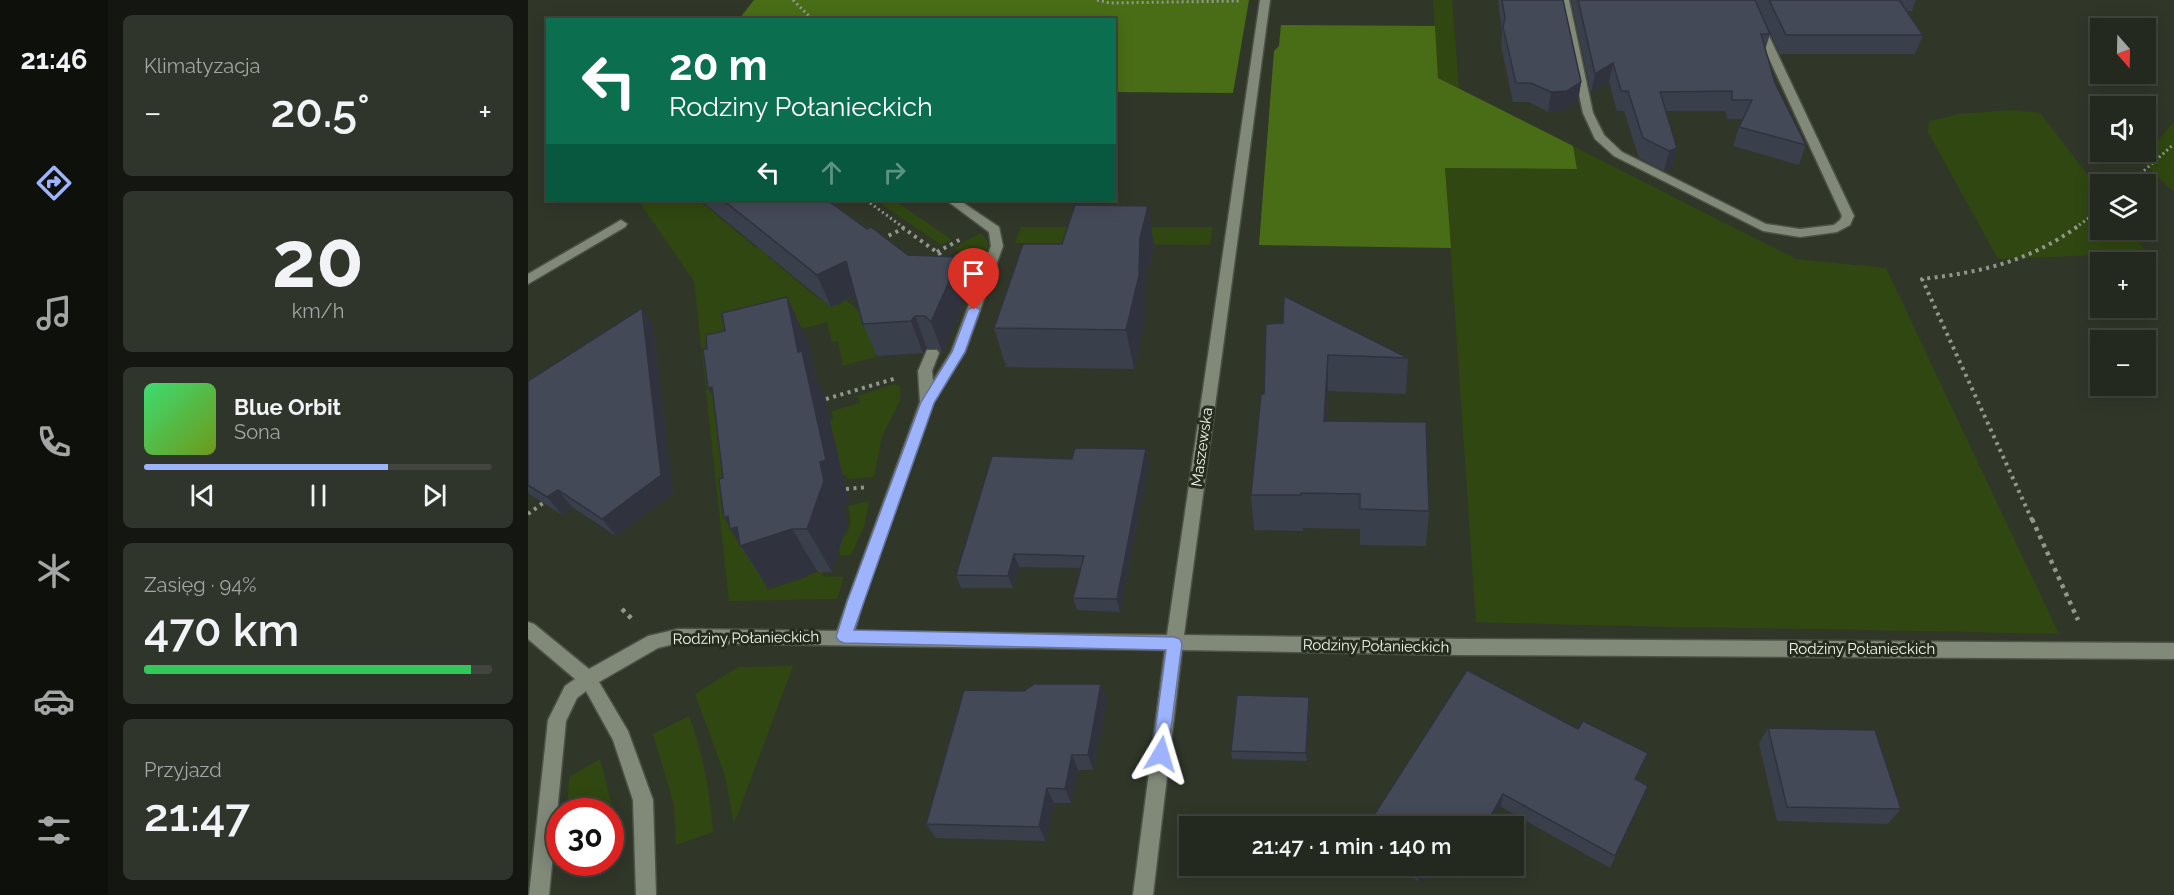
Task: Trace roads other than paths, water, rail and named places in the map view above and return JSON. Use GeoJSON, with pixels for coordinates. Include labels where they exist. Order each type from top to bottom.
{"type":"FeatureCollection","features":[{"type":"Feature","properties":{"kind":"street","name":"Maszewska"},"geometry":{"type":"LineString","coordinates":[[1143,895],[1174,644],[1264,0]]}},
{"type":"Feature","properties":{"kind":"street"},"geometry":{"type":"LineString","coordinates":[[1564,0],[1588,112],[1599,137],[1618,154],[1763,227],[1800,233],[1837,228],[1846,222],[1848,216],[1747,0]]}},
{"type":"Feature","properties":{"kind":"street"},"geometry":{"type":"LineString","coordinates":[[844,637],[927,402],[958,352],[997,246],[994,230],[952,201]]}},
{"type":"Feature","properties":{"kind":"street"},"geometry":{"type":"LineString","coordinates":[[528,280],[621,224]]}},
{"type":"Feature","properties":{"kind":"street"},"geometry":{"type":"LineString","coordinates":[[927,402],[925,371],[932,353]]}},
{"type":"Feature","properties":{"kind":"street"},"geometry":{"type":"LineString","coordinates":[[528,629],[588,678],[621,736],[643,800],[646,895]]}},
{"type":"Feature","properties":{"kind":"street","name":"Rodziny Połanieckich"},"geometry":{"type":"LineString","coordinates":[[539,895],[557,720],[571,692],[588,678],[654,641],[678,636],[1174,644],[2174,651]]}}]}
